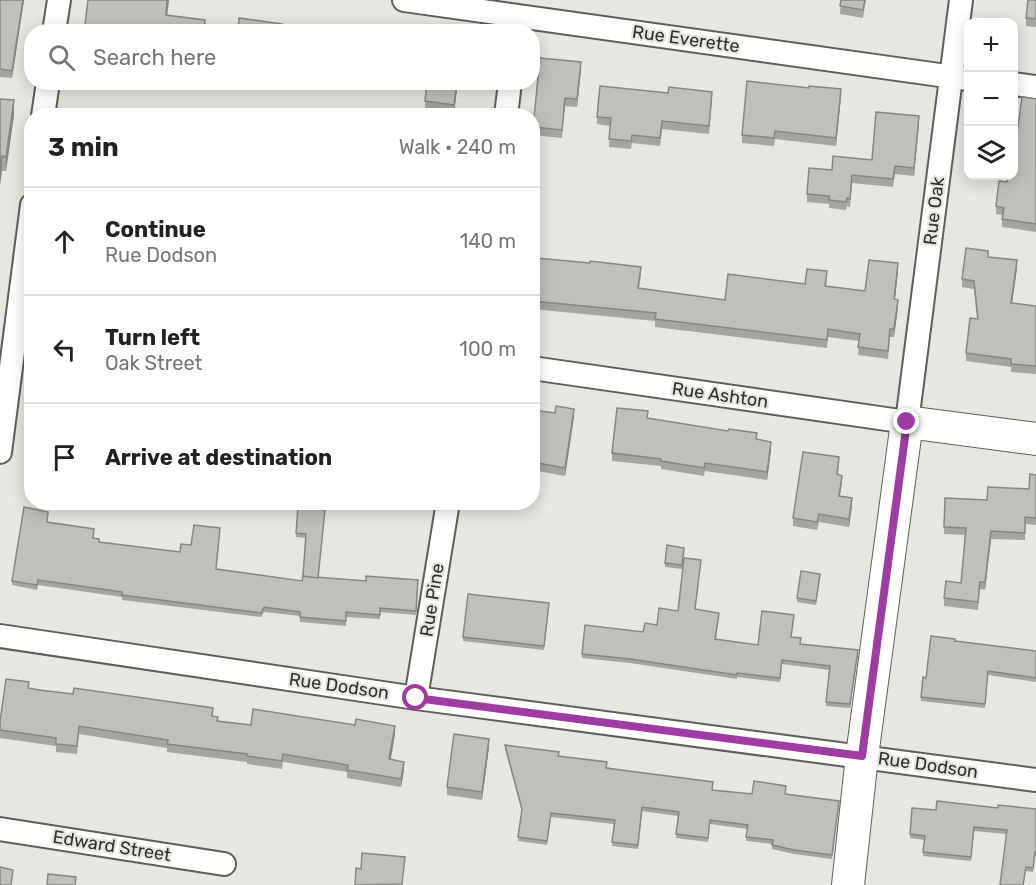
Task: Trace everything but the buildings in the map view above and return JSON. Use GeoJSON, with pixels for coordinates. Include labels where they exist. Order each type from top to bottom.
{"type":"FeatureCollection","features":[{"type":"Feature","properties":{"kind":"main road"},"geometry":{"type":"LineString","coordinates":[[848,885],[862,756],[907,422],[1036,439]]}},
{"type":"Feature","properties":{"kind":"street"},"geometry":{"type":"LineString","coordinates":[[55,24],[58,0]]}},
{"type":"Feature","properties":{"kind":"street","name":"Rue Everette"},"geometry":{"type":"LineString","coordinates":[[404,0],[960,78]]}},
{"type":"Feature","properties":{"kind":"street","name":"Rue Oak"},"geometry":{"type":"LineString","coordinates":[[907,422],[960,78],[961,0]]}},
{"type":"Feature","properties":{"kind":"street"},"geometry":{"type":"LineString","coordinates":[[1018,85],[1036,87]]}},
{"type":"Feature","properties":{"kind":"street"},"geometry":{"type":"LineString","coordinates":[[44,108],[47,90]]}},
{"type":"Feature","properties":{"kind":"street"},"geometry":{"type":"LineString","coordinates":[[507,108],[509,90]]}},
{"type":"Feature","properties":{"kind":"street"},"geometry":{"type":"LineString","coordinates":[[0,452],[24,256]]}},
{"type":"Feature","properties":{"kind":"street","name":"Rue Ashton"},"geometry":{"type":"LineString","coordinates":[[540,369],[907,422]]}},
{"type":"Feature","properties":{"kind":"street","name":"Rue Pine"},"geometry":{"type":"LineString","coordinates":[[416,698],[447,510]]}},
{"type":"Feature","properties":{"kind":"street","name":"Rue Dodson"},"geometry":{"type":"LineString","coordinates":[[0,636],[416,698],[1036,780]]}},
{"type":"Feature","properties":{"kind":"street","name":"Edward Street"},"geometry":{"type":"LineString","coordinates":[[0,829],[224,864]]}},
{"type":"Feature","properties":{"kind":"route"},"geometry":{"type":"LineString","coordinates":[[416,698],[862,756],[907,422]]}}]}
